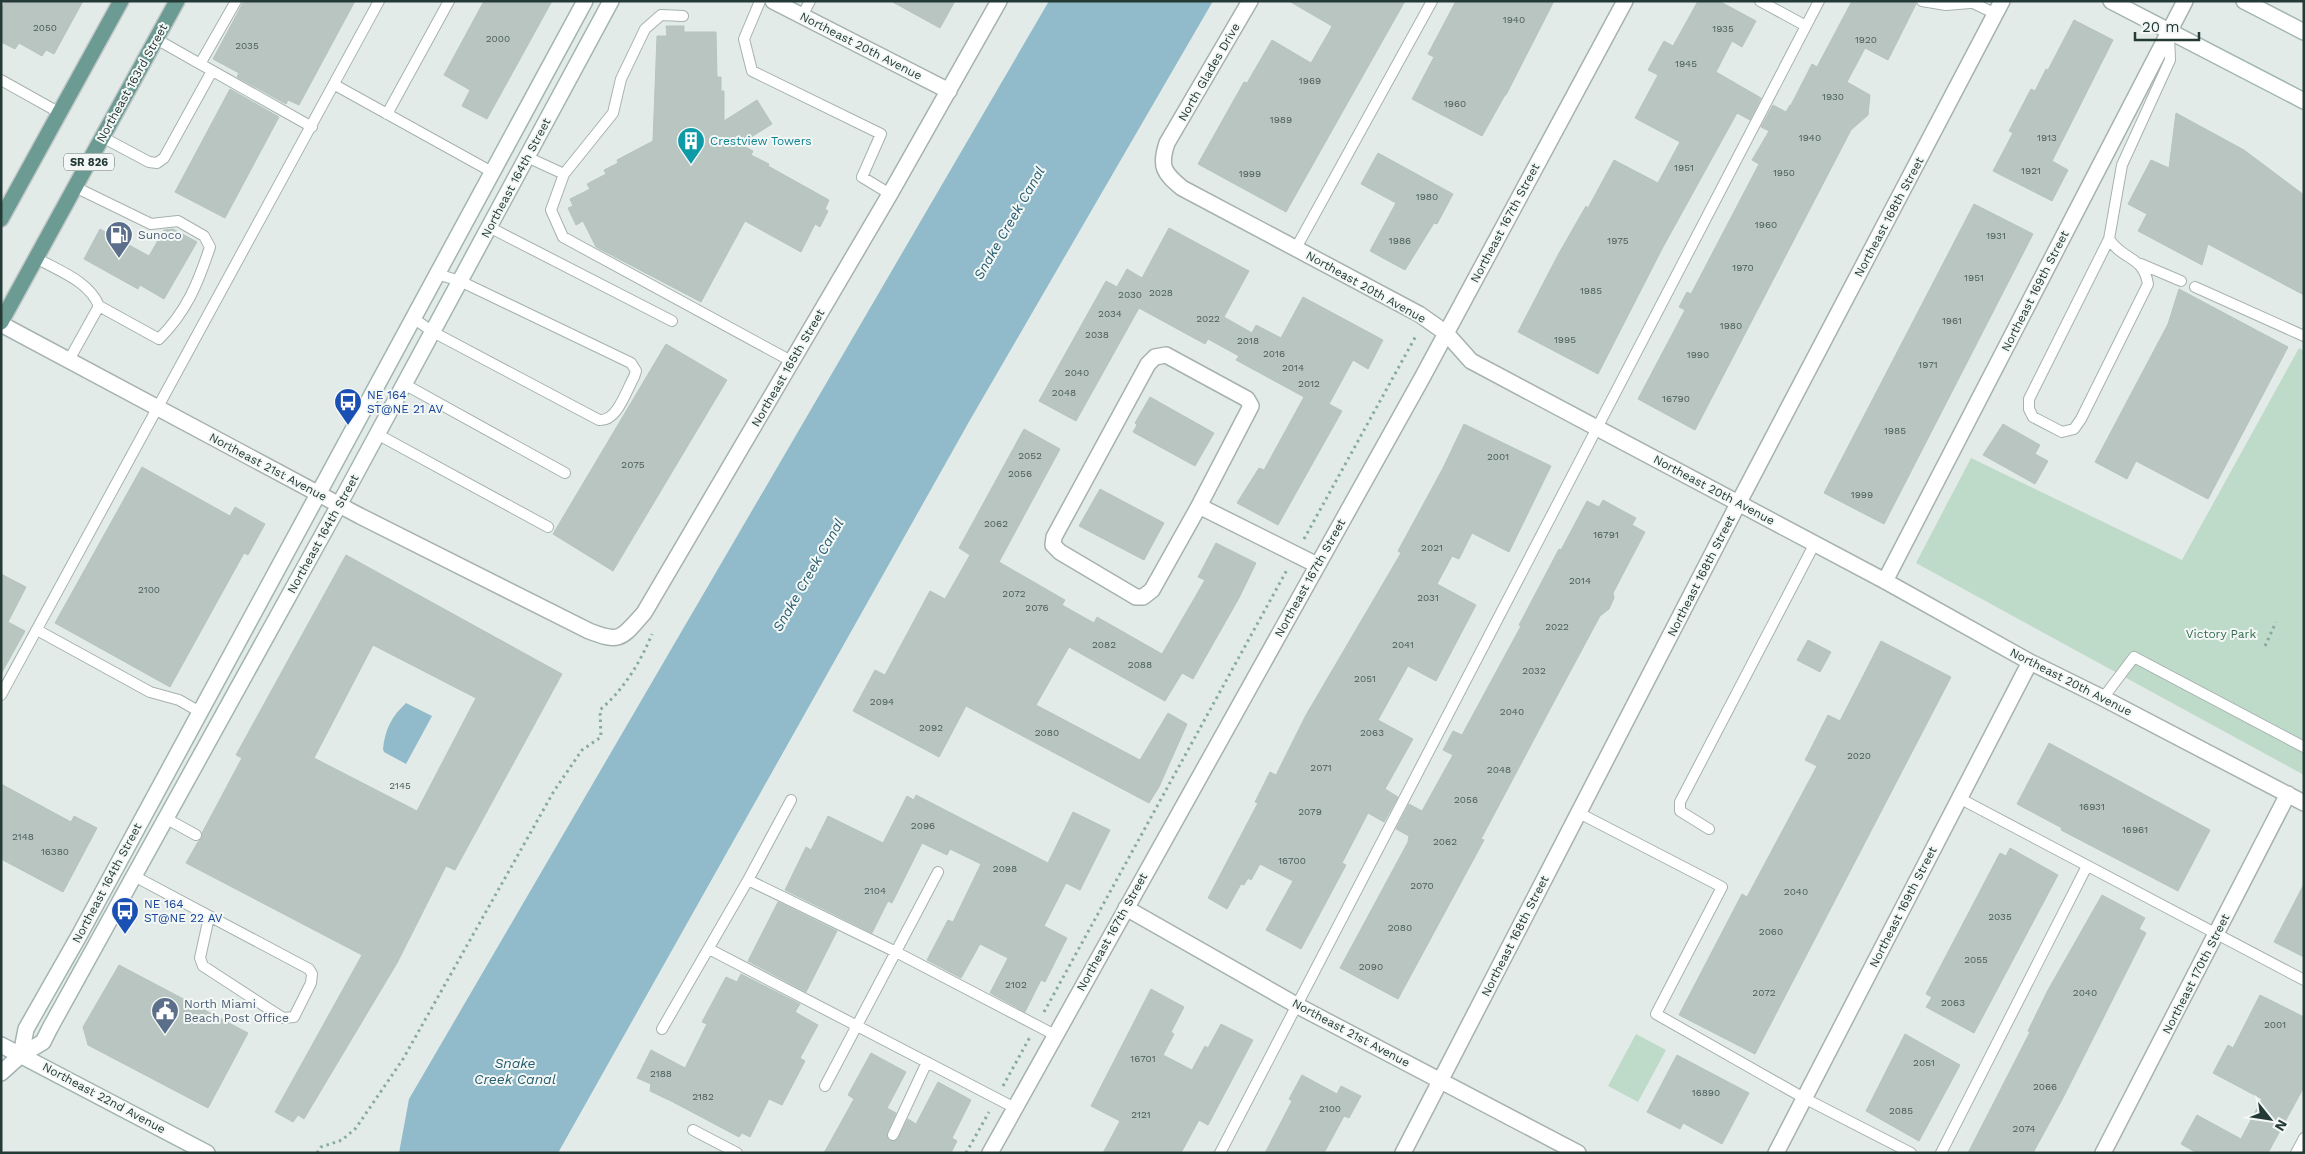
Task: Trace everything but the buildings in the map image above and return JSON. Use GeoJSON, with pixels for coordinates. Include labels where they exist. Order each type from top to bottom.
{"type":"FeatureCollection","features":[{"type":"Feature","properties":{"kind":"main road"},"geometry":{"type":"LineString","coordinates":[[1,219],[121,1]]}},
{"type":"Feature","properties":{"kind":"main road","name":"Northeast 163rd Street"},"geometry":{"type":"LineString","coordinates":[[1,323],[177,1]]}},
{"type":"Feature","properties":{"kind":"street","name":"Northeast 164th Street"},"geometry":{"type":"LineString","coordinates":[[21,1055],[26,1029],[319,494],[584,1]]}},
{"type":"Feature","properties":{"kind":"street","name":"Northeast 164th Street"},"geometry":{"type":"LineString","coordinates":[[1,1073],[21,1055],[43,1042],[378,434],[611,1]]}},
{"type":"Feature","properties":{"kind":"street","name":"Northeast 20th Avenue"},"geometry":{"type":"LineString","coordinates":[[773,1],[949,91]]}},
{"type":"Feature","properties":{"kind":"street","name":"Northeast 165th Street"},"geometry":{"type":"LineString","coordinates":[[619,638],[644,613],[890,194],[999,1]]}},
{"type":"Feature","properties":{"kind":"street","name":"North Glades Drive"},"geometry":{"type":"LineString","coordinates":[[1167,143],[1250,1]]}},
{"type":"Feature","properties":{"kind":"street","name":"Northeast 167th Street"},"geometry":{"type":"LineString","coordinates":[[990,1153],[1446,333],[1625,1]]}},
{"type":"Feature","properties":{"kind":"street"},"geometry":{"type":"LineString","coordinates":[[2111,1],[2304,101]]}},
{"type":"Feature","properties":{"kind":"street","name":"Northeast 169th Street"},"geometry":{"type":"LineString","coordinates":[[1885,581],[2185,1]]}},
{"type":"Feature","properties":{"kind":"street"},"geometry":{"type":"LineString","coordinates":[[2244,1],[2304,32]]}},
{"type":"Feature","properties":{"kind":"street","name":"Northeast 168th Street"},"geometry":{"type":"LineString","coordinates":[[1403,1153],[1739,502],[1999,7]]}},
{"type":"Feature","properties":{"kind":"street","name":"Northeast 20th Avenue"},"geometry":{"type":"LineString","coordinates":[[1167,143],[1163,157],[1164,169],[1171,179],[1182,188],[1419,314],[1446,333],[1472,361],[1739,502],[2030,662],[2304,803]]}},
{"type":"Feature","properties":{"kind":"street","name":"Northeast 21st Avenue"},"geometry":{"type":"LineString","coordinates":[[1,323],[339,505],[589,631],[613,639],[619,638]]}},
{"type":"Feature","properties":{"kind":"street"},"geometry":{"type":"LineString","coordinates":[[1166,355],[1247,398],[1251,406],[1199,506],[1152,590],[1143,598],[1136,597],[1060,552],[1053,545],[1054,536],[1058,528],[1148,364],[1155,357],[1166,355]]}},
{"type":"Feature","properties":{"kind":"street"},"geometry":{"type":"LineString","coordinates":[[1199,506],[1318,565]]}},
{"type":"Feature","properties":{"kind":"street","name":"Northeast 169th Street"},"geometry":{"type":"LineString","coordinates":[[1776,1153],[2030,662]]}},
{"type":"Feature","properties":{"kind":"street","name":"Northeast 170th Street"},"geometry":{"type":"LineString","coordinates":[[2103,1153],[2288,794]]}},
{"type":"Feature","properties":{"kind":"street","name":"Northeast 21st Avenue"},"geometry":{"type":"LineString","coordinates":[[1126,908],[1298,1006],[1578,1153]]}},
{"type":"Feature","properties":{"kind":"street","name":"Northeast 22nd Avenue"},"geometry":{"type":"LineString","coordinates":[[1,1045],[207,1153]]}},
{"type":"Feature","properties":{"kind":"lane"},"geometry":{"type":"LineString","coordinates":[[200,64],[236,1]]}},
{"type":"Feature","properties":{"kind":"lane"},"geometry":{"type":"LineString","coordinates":[[1,695],[335,85],[379,1]]}},
{"type":"Feature","properties":{"kind":"lane"},"geometry":{"type":"LineString","coordinates":[[387,114],[450,1]]}},
{"type":"Feature","properties":{"kind":"lane"},"geometry":{"type":"LineString","coordinates":[[760,1],[744,39],[752,71],[881,134],[862,177],[890,194]]}},
{"type":"Feature","properties":{"kind":"lane"},"geometry":{"type":"LineString","coordinates":[[802,16],[810,1]]}},
{"type":"Feature","properties":{"kind":"lane"},"geometry":{"type":"LineString","coordinates":[[1296,248],[1432,1]]}},
{"type":"Feature","properties":{"kind":"lane"},"geometry":{"type":"LineString","coordinates":[[1760,1],[1806,26]]}},
{"type":"Feature","properties":{"kind":"lane"},"geometry":{"type":"LineString","coordinates":[[1220,1153],[1819,1]]}},
{"type":"Feature","properties":{"kind":"lane"},"geometry":{"type":"LineString","coordinates":[[1922,1],[1946,5],[1970,2],[1999,7]]}},
{"type":"Feature","properties":{"kind":"lane"},"geometry":{"type":"LineString","coordinates":[[683,16],[661,16],[646,29],[621,79],[613,113],[564,174],[551,210],[563,237],[792,361]]}},
{"type":"Feature","properties":{"kind":"lane"},"geometry":{"type":"LineString","coordinates":[[2137,262],[2146,272],[2148,284],[2081,419],[2074,429],[2062,432],[2033,417],[2029,409],[2029,399],[2110,239],[2122,165],[2170,60],[2169,31]]}},
{"type":"Feature","properties":{"kind":"lane"},"geometry":{"type":"LineString","coordinates":[[156,39],[312,127]]}},
{"type":"Feature","properties":{"kind":"lane"},"geometry":{"type":"LineString","coordinates":[[102,137],[149,162],[157,162],[164,158],[212,71]]}},
{"type":"Feature","properties":{"kind":"lane"},"geometry":{"type":"LineString","coordinates":[[1,80],[60,113]]}},
{"type":"Feature","properties":{"kind":"lane"},"geometry":{"type":"LineString","coordinates":[[335,85],[492,172]]}},
{"type":"Feature","properties":{"kind":"lane"},"geometry":{"type":"LineString","coordinates":[[527,157],[564,174]]}},
{"type":"Feature","properties":{"kind":"lane"},"geometry":{"type":"LineString","coordinates":[[36,258],[87,287],[95,296],[99,306],[159,339],[177,321],[198,283],[210,247],[204,236],[178,222],[151,224],[75,187]]}},
{"type":"Feature","properties":{"kind":"lane"},"geometry":{"type":"LineString","coordinates":[[489,227],[672,321]]}},
{"type":"Feature","properties":{"kind":"lane"},"geometry":{"type":"LineString","coordinates":[[2110,239],[2116,250],[2137,262],[2182,281]]}},
{"type":"Feature","properties":{"kind":"lane"},"geometry":{"type":"LineString","coordinates":[[413,318],[433,332],[599,420],[606,421],[613,417],[636,371],[631,363],[460,281],[437,274]]}},
{"type":"Feature","properties":{"kind":"lane"},"geometry":{"type":"LineString","coordinates":[[2194,287],[2304,336]]}},
{"type":"Feature","properties":{"kind":"lane"},"geometry":{"type":"LineString","coordinates":[[69,360],[99,306]]}},
{"type":"Feature","properties":{"kind":"lane"},"geometry":{"type":"LineString","coordinates":[[404,384],[565,473]]}},
{"type":"Feature","properties":{"kind":"lane"},"geometry":{"type":"LineString","coordinates":[[378,434],[548,527]]}},
{"type":"Feature","properties":{"kind":"lane"},"geometry":{"type":"LineString","coordinates":[[1709,829],[1680,811],[1680,802],[1815,544]]}},
{"type":"Feature","properties":{"kind":"lane"},"geometry":{"type":"LineString","coordinates":[[37,630],[150,692],[179,700],[200,712]]}},
{"type":"Feature","properties":{"kind":"lane"},"geometry":{"type":"LineString","coordinates":[[2103,698],[2134,657],[2304,748]]}},
{"type":"Feature","properties":{"kind":"lane"},"geometry":{"type":"LineString","coordinates":[[1959,798],[2304,980]]}},
{"type":"Feature","properties":{"kind":"lane"},"geometry":{"type":"LineString","coordinates":[[662,1030],[748,880],[791,800]]}},
{"type":"Feature","properties":{"kind":"lane"},"geometry":{"type":"LineString","coordinates":[[1579,814],[1722,887],[1656,1014],[1804,1098],[1911,1153]]}},
{"type":"Feature","properties":{"kind":"lane"},"geometry":{"type":"LineString","coordinates":[[167,819],[196,836]]}},
{"type":"Feature","properties":{"kind":"lane"},"geometry":{"type":"LineString","coordinates":[[1941,1153],[2088,866]]}},
{"type":"Feature","properties":{"kind":"lane"},"geometry":{"type":"LineString","coordinates":[[825,1086],[938,872]]}},
{"type":"Feature","properties":{"kind":"lane"},"geometry":{"type":"LineString","coordinates":[[134,876],[308,969],[312,974],[311,982],[294,1017],[289,1019],[282,1018],[203,966],[200,958],[209,917]]}},
{"type":"Feature","properties":{"kind":"lane"},"geometry":{"type":"LineString","coordinates":[[748,880],[896,952],[1056,1035]]}},
{"type":"Feature","properties":{"kind":"lane"},"geometry":{"type":"LineString","coordinates":[[709,949],[1015,1108]]}},
{"type":"Feature","properties":{"kind":"lane"},"geometry":{"type":"LineString","coordinates":[[893,1135],[927,1062]]}},
{"type":"Feature","properties":{"kind":"lane"},"geometry":{"type":"LineString","coordinates":[[693,1130],[737,1153]]}},
{"type":"Feature","properties":{"kind":"lane"},"geometry":{"type":"LineString","coordinates":[[2296,1153],[2304,1138]]}},
{"type":"Feature","properties":{"kind":"path"},"geometry":{"type":"LineString","coordinates":[[966,1153],[1417,336],[1417,329]]}},
{"type":"Feature","properties":{"kind":"path"},"geometry":{"type":"LineString","coordinates":[[2265,646],[2276,622]]}},
{"type":"Feature","properties":{"kind":"path"},"geometry":{"type":"LineString","coordinates":[[318,1153],[321,1147],[342,1140],[356,1128],[403,1059],[554,791],[582,750],[601,738],[600,710],[617,695],[631,674],[653,631]]}},
{"type":"Feature","properties":{"kind":"green space","name":"Victory Park"},"geometry":{"type":"Polygon","coordinates":[[[2299,348],[2304,351],[2304,775],[1916,563],[1971,458],[2182,560],[2299,348]]]}},
{"type":"Feature","properties":{"kind":"green space"},"geometry":{"type":"Polygon","coordinates":[[[1636,1034],[1666,1050],[1638,1102],[1608,1086],[1636,1034]]]}},
{"type":"Feature","properties":{"kind":"water","name":"Snake Creek Canal"},"geometry":{"type":"Polygon","coordinates":[[[1049,1],[1213,1],[970,420],[558,1153],[399,1153],[409,1099],[1049,1]]]}},
{"type":"Feature","properties":{"kind":"water"},"geometry":{"type":"Polygon","coordinates":[[[406,703],[432,716],[406,764],[384,752],[383,749],[385,735],[390,723],[406,703]]]}},
{"type":"Feature","properties":{"kind":"place","name":"Crestview Towers"},"geometry":{"type":"Point","coordinates":[691,165]}},
{"type":"Feature","properties":{"kind":"place","name":"Sunoco"},"geometry":{"type":"Point","coordinates":[119,259]}},
{"type":"Feature","properties":{"kind":"place","name":"NE 164 ST@NE 21 AV"},"geometry":{"type":"Point","coordinates":[348,426]}},
{"type":"Feature","properties":{"kind":"place","name":"NE 164 ST@NE 22 AV"},"geometry":{"type":"Point","coordinates":[125,935]}},
{"type":"Feature","properties":{"kind":"place","name":"North Miami Beach Post Office"},"geometry":{"type":"Point","coordinates":[165,1035]}}]}
